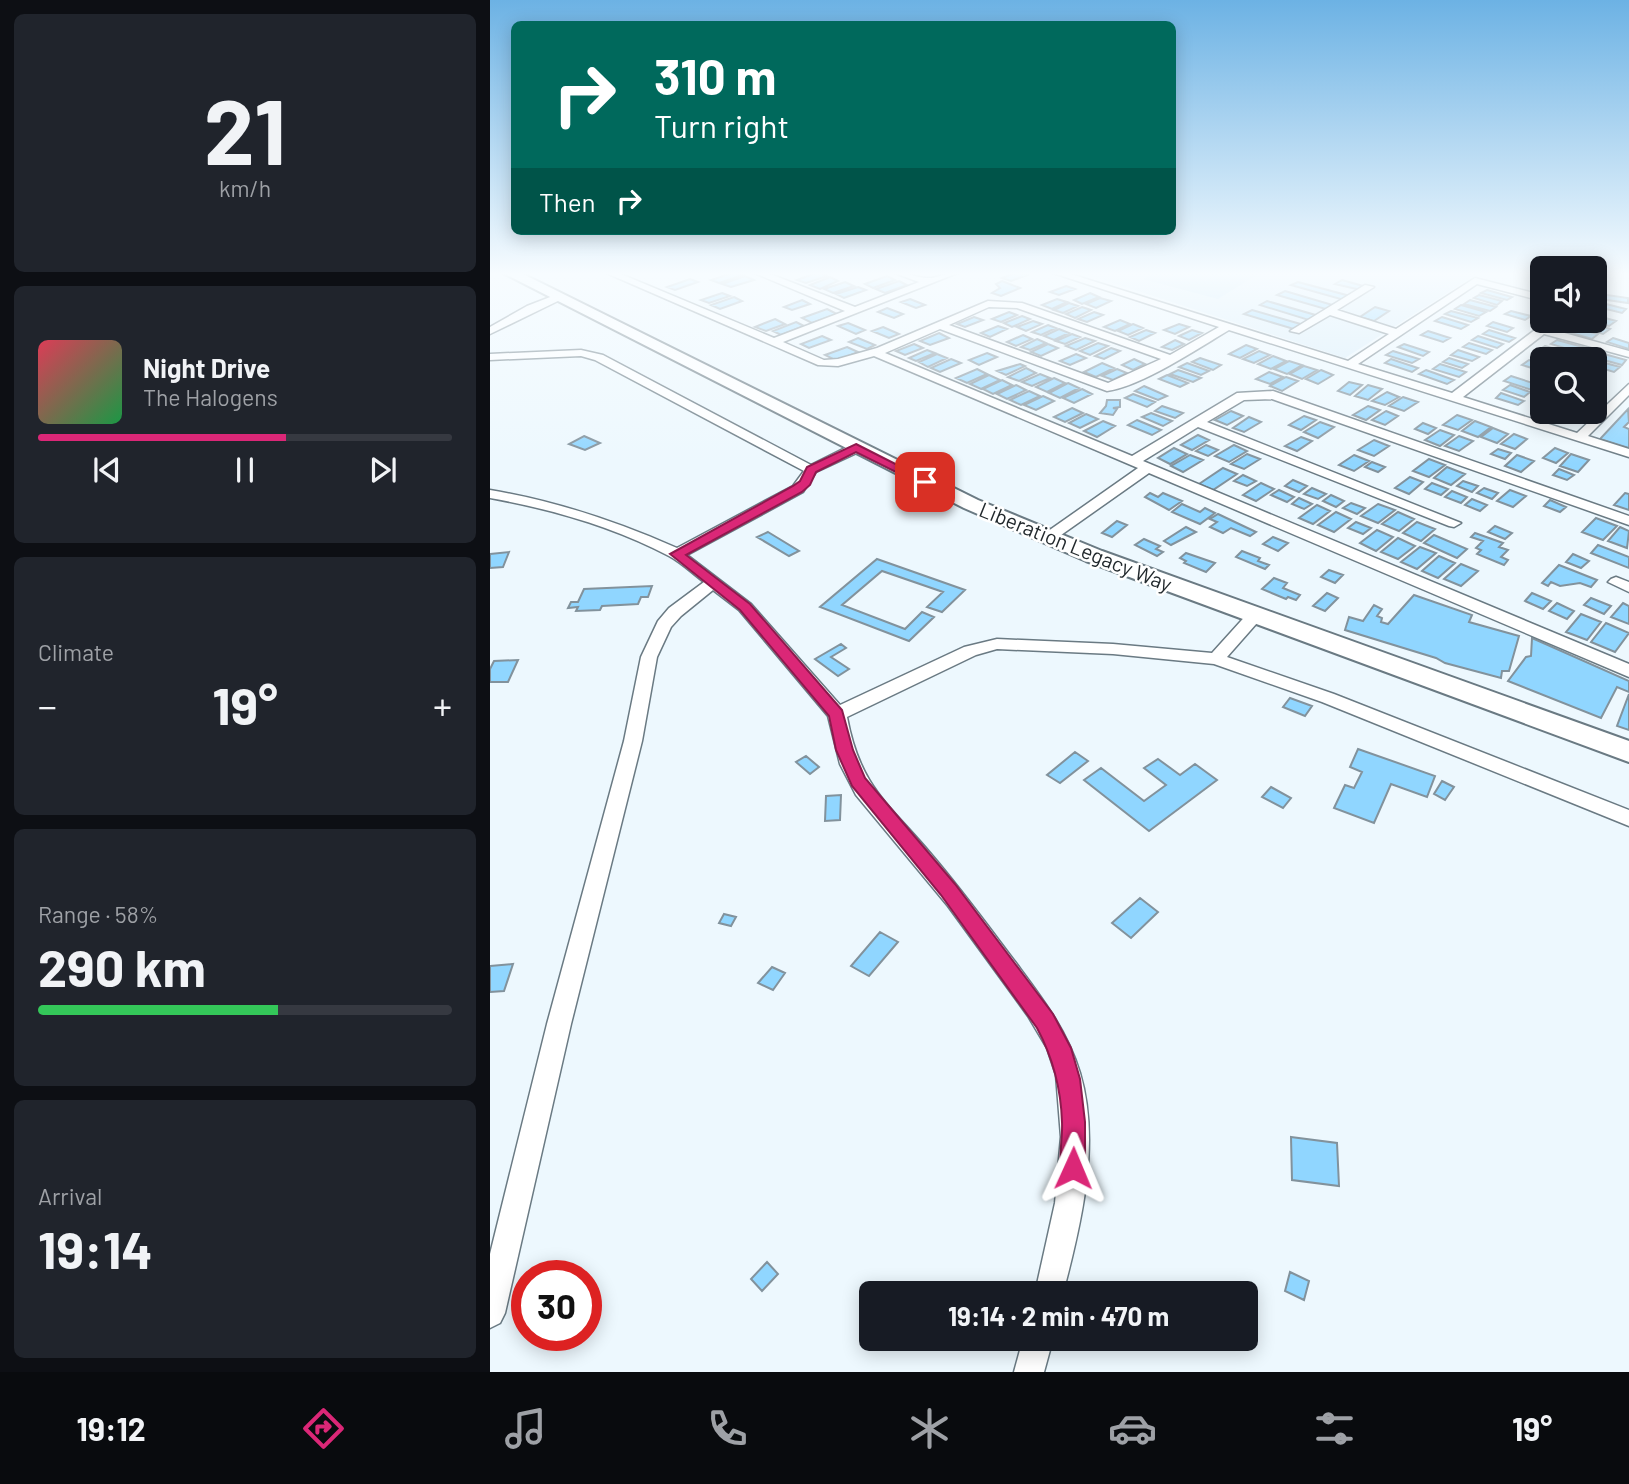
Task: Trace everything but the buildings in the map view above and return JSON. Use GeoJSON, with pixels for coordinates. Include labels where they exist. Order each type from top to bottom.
{"type":"FeatureCollection","features":[{"type":"Feature","properties":{"kind":"main road","name":"Liberation Legacy Way"},"geometry":{"type":"LineString","coordinates":[[635,336],[971,504],[1049,537],[1629,752]]}},
{"type":"Feature","properties":{"kind":"street"},"geometry":{"type":"LineString","coordinates":[[756,336],[813,361],[833,365],[911,336]]}},
{"type":"Feature","properties":{"kind":"street"},"geometry":{"type":"LineString","coordinates":[[772,343],[790,336]]}},
{"type":"Feature","properties":{"kind":"street"},"geometry":{"type":"LineString","coordinates":[[970,336],[1101,387],[1115,386],[1211,336]]}},
{"type":"Feature","properties":{"kind":"street"},"geometry":{"type":"LineString","coordinates":[[1105,336],[1171,359]]}},
{"type":"Feature","properties":{"kind":"street"},"geometry":{"type":"LineString","coordinates":[[1256,336],[1629,453]]}},
{"type":"Feature","properties":{"kind":"street"},"geometry":{"type":"LineString","coordinates":[[1349,365],[1393,336]]}},
{"type":"Feature","properties":{"kind":"street"},"geometry":{"type":"LineString","coordinates":[[1452,399],[1535,336]]}},
{"type":"Feature","properties":{"kind":"street"},"geometry":{"type":"LineString","coordinates":[[1565,336],[1629,354]]}},
{"type":"Feature","properties":{"kind":"street"},"geometry":{"type":"LineString","coordinates":[[874,352],[1629,671]]}},
{"type":"Feature","properties":{"kind":"street"},"geometry":{"type":"LineString","coordinates":[[490,357],[581,354],[599,357],[811,470]]}},
{"type":"Feature","properties":{"kind":"street"},"geometry":{"type":"LineString","coordinates":[[1579,438],[1629,388]]}},
{"type":"Feature","properties":{"kind":"street"},"geometry":{"type":"LineString","coordinates":[[1131,462],[1241,396],[1273,395],[1629,521]]}},
{"type":"Feature","properties":{"kind":"street"},"geometry":{"type":"LineString","coordinates":[[1196,422],[1454,523]]}},
{"type":"Feature","properties":{"kind":"street"},"geometry":{"type":"LineString","coordinates":[[677,554],[797,489],[805,482],[811,470],[856,448]]}},
{"type":"Feature","properties":{"kind":"street"},"geometry":{"type":"LineString","coordinates":[[1049,537],[1147,468]]}},
{"type":"Feature","properties":{"kind":"street"},"geometry":{"type":"LineString","coordinates":[[490,494],[540,503],[629,532],[677,554],[745,607],[837,714],[844,750],[858,782],[948,889],[1045,1021],[1060,1048],[1074,1122],[1073,1168],[1065,1231],[1052,1281]]}},
{"type":"Feature","properties":{"kind":"street"},"geometry":{"type":"LineString","coordinates":[[490,1313],[559,1024],[633,741],[649,657],[664,625],[675,612],[715,581]]}},
{"type":"Feature","properties":{"kind":"street"},"geometry":{"type":"LineString","coordinates":[[1216,659],[1256,615]]}},
{"type":"Feature","properties":{"kind":"street"},"geometry":{"type":"LineString","coordinates":[[837,714],[970,651],[997,644],[1113,649],[1216,659],[1328,698],[1629,818]]}},
{"type":"Feature","properties":{"kind":"street"},"geometry":{"type":"LineString","coordinates":[[1029,1372],[1035,1351]]}},
{"type":"Feature","properties":{"kind":"shaded area"},"geometry":{"type":"Polygon","coordinates":[[[1277,336],[1379,336],[1345,358],[1277,336]]]}},
{"type":"Feature","properties":{"kind":"route"},"geometry":{"type":"LineString","coordinates":[[925,482],[856,448],[811,470],[810,476],[797,489],[677,554],[745,607],[837,714],[844,750],[858,782],[948,889],[1045,1021],[1060,1048],[1068,1079],[1074,1122],[1073,1168]]}}]}
